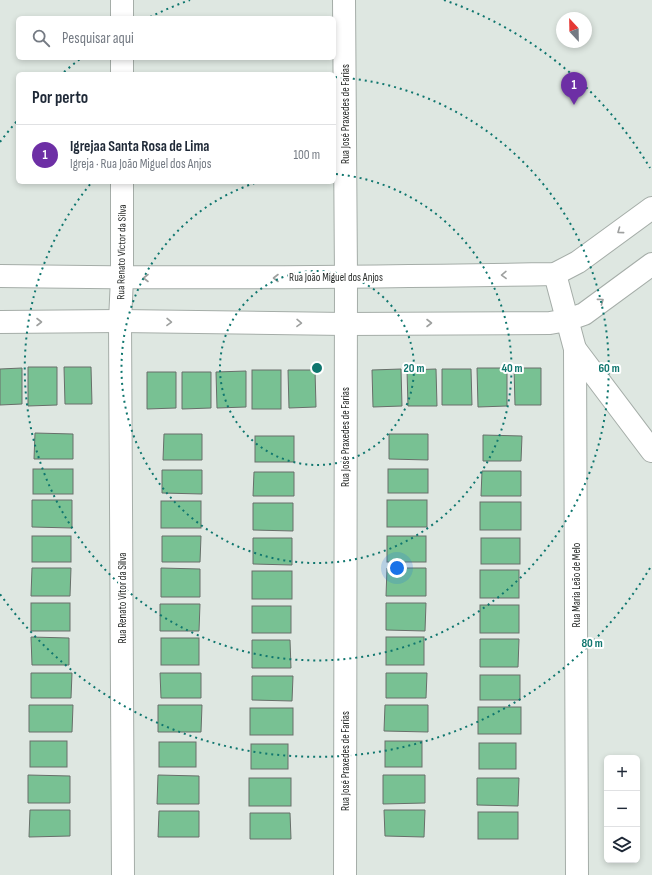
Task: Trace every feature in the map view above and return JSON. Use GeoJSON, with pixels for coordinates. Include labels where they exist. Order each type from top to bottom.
{"type":"FeatureCollection","features":[{"type":"Feature","properties":{"kind":"street"},"geometry":{"type":"LineString","coordinates":[[122,0],[122,16]]}},
{"type":"Feature","properties":{"kind":"street","name":"Rua José Praxedes de Farias"},"geometry":{"type":"LineString","coordinates":[[344,0],[346,278],[345,875]]}},
{"type":"Feature","properties":{"kind":"street"},"geometry":{"type":"LineString","coordinates":[[122,60],[122,72]]}},
{"type":"Feature","properties":{"kind":"street","name":"Rua Renato Victor da Silva"},"geometry":{"type":"LineString","coordinates":[[120,321],[122,278],[122,184]]}},
{"type":"Feature","properties":{"kind":"street","name":"Rua João Miguel dos Anjos"},"geometry":{"type":"LineString","coordinates":[[0,276],[122,278],[346,278],[555,274],[578,262],[652,208]]}},
{"type":"Feature","properties":{"kind":"street"},"geometry":{"type":"LineString","coordinates":[[0,322],[120,321],[345,324],[550,323],[568,320],[584,314],[652,264]]}},
{"type":"Feature","properties":{"kind":"street","name":"Rua Maria Leão de Melo"},"geometry":{"type":"LineString","coordinates":[[555,274],[575,349],[577,875]]}},
{"type":"Feature","properties":{"kind":"street","name":"Rua Renato Vitor da Silva"},"geometry":{"type":"LineString","coordinates":[[120,321],[123,875]]}},
{"type":"Feature","properties":{"kind":"street"},"geometry":{"type":"LineString","coordinates":[[575,349],[652,451]]}},
{"type":"Feature","properties":{"kind":"building"},"geometry":{"type":"Polygon","coordinates":[[[28,367],[57,367],[57,405],[28,406],[28,367]]]}},
{"type":"Feature","properties":{"kind":"building"},"geometry":{"type":"Polygon","coordinates":[[[64,367],[91,367],[92,404],[65,404],[64,367]]]}},
{"type":"Feature","properties":{"kind":"building"},"geometry":{"type":"Polygon","coordinates":[[[22,368],[22,404],[0,405],[0,369],[22,368]]]}},
{"type":"Feature","properties":{"kind":"building"},"geometry":{"type":"Polygon","coordinates":[[[477,368],[507,368],[507,406],[478,407],[477,368]]]}},
{"type":"Feature","properties":{"kind":"building"},"geometry":{"type":"Polygon","coordinates":[[[514,368],[541,368],[541,405],[515,405],[514,368]]]}},
{"type":"Feature","properties":{"kind":"building"},"geometry":{"type":"Polygon","coordinates":[[[401,369],[402,406],[373,407],[372,370],[401,369]]]}},
{"type":"Feature","properties":{"kind":"building"},"geometry":{"type":"Polygon","coordinates":[[[436,369],[437,406],[408,406],[407,370],[436,369]]]}},
{"type":"Feature","properties":{"kind":"building"},"geometry":{"type":"Polygon","coordinates":[[[442,369],[471,369],[472,405],[442,405],[442,369]]]}},
{"type":"Feature","properties":{"kind":"building"},"geometry":{"type":"Polygon","coordinates":[[[252,370],[281,370],[281,409],[252,409],[252,370]]]}},
{"type":"Feature","properties":{"kind":"building"},"geometry":{"type":"Polygon","coordinates":[[[288,370],[315,370],[316,407],[289,408],[288,370]]]}},
{"type":"Feature","properties":{"kind":"building"},"geometry":{"type":"Polygon","coordinates":[[[246,371],[246,407],[217,408],[216,372],[246,371]]]}},
{"type":"Feature","properties":{"kind":"building"},"geometry":{"type":"Polygon","coordinates":[[[147,372],[176,372],[176,408],[147,409],[147,372]]]}},
{"type":"Feature","properties":{"kind":"building"},"geometry":{"type":"Polygon","coordinates":[[[182,372],[211,372],[211,408],[182,409],[182,372]]]}},
{"type":"Feature","properties":{"kind":"building"},"geometry":{"type":"Polygon","coordinates":[[[35,433],[73,434],[73,459],[34,459],[35,433]]]}},
{"type":"Feature","properties":{"kind":"building"},"geometry":{"type":"Polygon","coordinates":[[[164,434],[202,434],[202,460],[163,460],[164,434]]]}},
{"type":"Feature","properties":{"kind":"building"},"geometry":{"type":"Polygon","coordinates":[[[389,434],[428,434],[428,460],[389,459],[389,434]]]}},
{"type":"Feature","properties":{"kind":"building"},"geometry":{"type":"Polygon","coordinates":[[[483,435],[522,436],[521,461],[483,461],[483,435]]]}},
{"type":"Feature","properties":{"kind":"building"},"geometry":{"type":"Polygon","coordinates":[[[255,436],[294,436],[294,462],[255,462],[255,436]]]}},
{"type":"Feature","properties":{"kind":"building"},"geometry":{"type":"Polygon","coordinates":[[[33,469],[73,469],[73,494],[33,494],[33,469]]]}},
{"type":"Feature","properties":{"kind":"building"},"geometry":{"type":"Polygon","coordinates":[[[388,469],[428,469],[428,493],[388,493],[388,469]]]}},
{"type":"Feature","properties":{"kind":"building"},"geometry":{"type":"Polygon","coordinates":[[[162,470],[202,470],[202,494],[162,493],[162,470]]]}},
{"type":"Feature","properties":{"kind":"building"},"geometry":{"type":"Polygon","coordinates":[[[482,471],[521,471],[521,496],[481,496],[482,471]]]}},
{"type":"Feature","properties":{"kind":"building"},"geometry":{"type":"Polygon","coordinates":[[[254,472],[294,472],[294,496],[253,496],[254,472]]]}},
{"type":"Feature","properties":{"kind":"building"},"geometry":{"type":"Polygon","coordinates":[[[32,500],[72,500],[72,528],[32,527],[32,500]]]}},
{"type":"Feature","properties":{"kind":"building"},"geometry":{"type":"Polygon","coordinates":[[[387,500],[427,500],[427,527],[387,527],[387,500]]]}},
{"type":"Feature","properties":{"kind":"building"},"geometry":{"type":"Polygon","coordinates":[[[161,501],[201,501],[201,528],[161,528],[161,501]]]}},
{"type":"Feature","properties":{"kind":"building"},"geometry":{"type":"Polygon","coordinates":[[[480,502],[521,502],[521,530],[480,530],[480,502]]]}},
{"type":"Feature","properties":{"kind":"building"},"geometry":{"type":"Polygon","coordinates":[[[253,503],[293,503],[293,531],[253,530],[253,503]]]}},
{"type":"Feature","properties":{"kind":"building"},"geometry":{"type":"Polygon","coordinates":[[[32,536],[71,536],[71,562],[32,562],[32,536]]]}},
{"type":"Feature","properties":{"kind":"building"},"geometry":{"type":"Polygon","coordinates":[[[162,536],[201,536],[200,562],[162,562],[162,536]]]}},
{"type":"Feature","properties":{"kind":"building"},"geometry":{"type":"Polygon","coordinates":[[[387,536],[426,536],[426,562],[387,562],[387,536]]]}},
{"type":"Feature","properties":{"kind":"building"},"geometry":{"type":"Polygon","coordinates":[[[253,538],[292,538],[292,565],[253,564],[253,538]]]}},
{"type":"Feature","properties":{"kind":"building"},"geometry":{"type":"Polygon","coordinates":[[[481,538],[520,538],[520,564],[481,564],[481,538]]]}},
{"type":"Feature","properties":{"kind":"building"},"geometry":{"type":"Polygon","coordinates":[[[32,568],[71,568],[70,596],[31,596],[32,568]]]}},
{"type":"Feature","properties":{"kind":"building"},"geometry":{"type":"Polygon","coordinates":[[[161,568],[200,569],[200,597],[161,597],[161,568]]]}},
{"type":"Feature","properties":{"kind":"building"},"geometry":{"type":"Polygon","coordinates":[[[387,568],[426,568],[426,596],[386,596],[387,568]]]}},
{"type":"Feature","properties":{"kind":"building"},"geometry":{"type":"Polygon","coordinates":[[[480,570],[519,570],[519,598],[480,598],[480,570]]]}},
{"type":"Feature","properties":{"kind":"building"},"geometry":{"type":"Polygon","coordinates":[[[252,571],[292,571],[292,599],[252,599],[252,571]]]}},
{"type":"Feature","properties":{"kind":"building"},"geometry":{"type":"Polygon","coordinates":[[[31,603],[70,603],[70,631],[31,631],[31,603]]]}},
{"type":"Feature","properties":{"kind":"building"},"geometry":{"type":"Polygon","coordinates":[[[386,603],[426,603],[425,631],[386,630],[386,603]]]}},
{"type":"Feature","properties":{"kind":"building"},"geometry":{"type":"Polygon","coordinates":[[[160,604],[200,604],[199,631],[160,631],[160,604]]]}},
{"type":"Feature","properties":{"kind":"building"},"geometry":{"type":"Polygon","coordinates":[[[480,605],[519,605],[519,633],[480,633],[480,605]]]}},
{"type":"Feature","properties":{"kind":"building"},"geometry":{"type":"Polygon","coordinates":[[[252,606],[291,606],[291,633],[252,633],[252,606]]]}},
{"type":"Feature","properties":{"kind":"building"},"geometry":{"type":"Polygon","coordinates":[[[31,637],[69,638],[69,665],[32,665],[31,637]]]}},
{"type":"Feature","properties":{"kind":"building"},"geometry":{"type":"Polygon","coordinates":[[[386,637],[424,637],[424,665],[386,665],[386,637]]]}},
{"type":"Feature","properties":{"kind":"building"},"geometry":{"type":"Polygon","coordinates":[[[161,638],[199,638],[199,665],[161,665],[161,638]]]}},
{"type":"Feature","properties":{"kind":"building"},"geometry":{"type":"Polygon","coordinates":[[[480,639],[519,639],[518,667],[480,667],[480,639]]]}},
{"type":"Feature","properties":{"kind":"building"},"geometry":{"type":"Polygon","coordinates":[[[252,640],[290,640],[291,668],[252,668],[252,640]]]}},
{"type":"Feature","properties":{"kind":"building"},"geometry":{"type":"Polygon","coordinates":[[[31,673],[72,673],[71,698],[31,698],[31,673]]]}},
{"type":"Feature","properties":{"kind":"building"},"geometry":{"type":"Polygon","coordinates":[[[160,673],[201,673],[201,698],[161,698],[160,673]]]}},
{"type":"Feature","properties":{"kind":"building"},"geometry":{"type":"Polygon","coordinates":[[[386,673],[427,673],[426,698],[386,698],[386,673]]]}},
{"type":"Feature","properties":{"kind":"building"},"geometry":{"type":"Polygon","coordinates":[[[480,675],[520,675],[520,700],[480,700],[480,675]]]}},
{"type":"Feature","properties":{"kind":"building"},"geometry":{"type":"Polygon","coordinates":[[[252,676],[293,676],[292,701],[252,700],[252,676]]]}},
{"type":"Feature","properties":{"kind":"building"},"geometry":{"type":"Polygon","coordinates":[[[29,705],[73,705],[72,732],[29,732],[29,705]]]}},
{"type":"Feature","properties":{"kind":"building"},"geometry":{"type":"Polygon","coordinates":[[[158,705],[202,705],[201,732],[158,732],[158,705]]]}},
{"type":"Feature","properties":{"kind":"building"},"geometry":{"type":"Polygon","coordinates":[[[385,705],[428,705],[428,732],[384,731],[385,705]]]}},
{"type":"Feature","properties":{"kind":"building"},"geometry":{"type":"Polygon","coordinates":[[[478,707],[521,707],[521,734],[478,734],[478,707]]]}},
{"type":"Feature","properties":{"kind":"building"},"geometry":{"type":"Polygon","coordinates":[[[250,708],[293,708],[293,735],[250,735],[250,708]]]}},
{"type":"Feature","properties":{"kind":"building"},"geometry":{"type":"Polygon","coordinates":[[[30,741],[67,741],[67,767],[30,767],[30,741]]]}},
{"type":"Feature","properties":{"kind":"building"},"geometry":{"type":"Polygon","coordinates":[[[385,741],[422,741],[422,767],[385,767],[385,741]]]}},
{"type":"Feature","properties":{"kind":"building"},"geometry":{"type":"Polygon","coordinates":[[[159,742],[196,742],[196,767],[159,767],[159,742]]]}},
{"type":"Feature","properties":{"kind":"building"},"geometry":{"type":"Polygon","coordinates":[[[479,743],[516,743],[516,769],[479,769],[479,743]]]}},
{"type":"Feature","properties":{"kind":"building"},"geometry":{"type":"Polygon","coordinates":[[[251,744],[288,744],[288,769],[251,769],[251,744]]]}},
{"type":"Feature","properties":{"kind":"building"},"geometry":{"type":"Polygon","coordinates":[[[28,775],[70,776],[70,803],[28,803],[28,775]]]}},
{"type":"Feature","properties":{"kind":"building"},"geometry":{"type":"Polygon","coordinates":[[[158,775],[199,776],[199,804],[157,804],[158,775]]]}},
{"type":"Feature","properties":{"kind":"building"},"geometry":{"type":"Polygon","coordinates":[[[383,775],[425,775],[425,803],[383,804],[383,775]]]}},
{"type":"Feature","properties":{"kind":"building"},"geometry":{"type":"Polygon","coordinates":[[[249,778],[291,778],[291,806],[249,806],[249,778]]]}},
{"type":"Feature","properties":{"kind":"building"},"geometry":{"type":"Polygon","coordinates":[[[477,778],[519,778],[518,806],[477,805],[477,778]]]}},
{"type":"Feature","properties":{"kind":"building"},"geometry":{"type":"Polygon","coordinates":[[[30,810],[70,810],[70,836],[29,837],[30,810]]]}},
{"type":"Feature","properties":{"kind":"building"},"geometry":{"type":"Polygon","coordinates":[[[384,810],[425,810],[424,837],[385,836],[384,810]]]}},
{"type":"Feature","properties":{"kind":"building"},"geometry":{"type":"Polygon","coordinates":[[[159,811],[199,811],[199,837],[158,837],[159,811]]]}},
{"type":"Feature","properties":{"kind":"building"},"geometry":{"type":"Polygon","coordinates":[[[478,812],[518,812],[518,839],[478,839],[478,812]]]}},
{"type":"Feature","properties":{"kind":"building"},"geometry":{"type":"Polygon","coordinates":[[[250,813],[290,813],[291,839],[250,839],[250,813]]]}},
{"type":"Feature","properties":{"kind":"place","name":"Igrejaa Santa Rosa de Lima"},"geometry":{"type":"Point","coordinates":[574,105]}}]}
